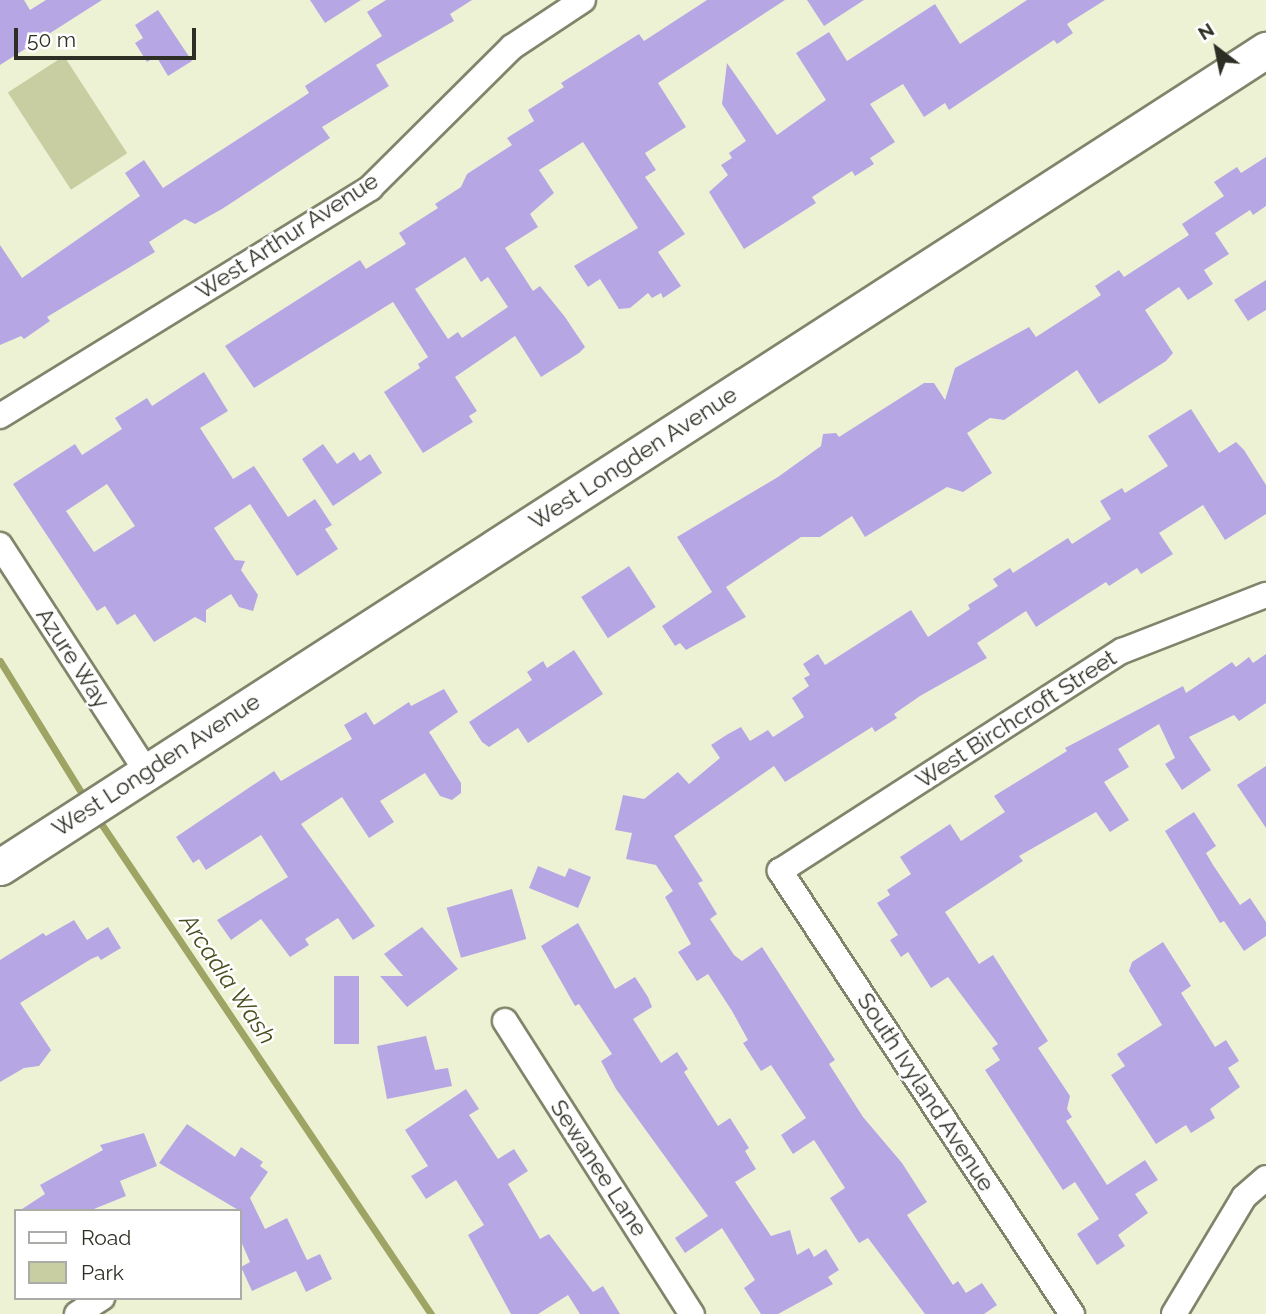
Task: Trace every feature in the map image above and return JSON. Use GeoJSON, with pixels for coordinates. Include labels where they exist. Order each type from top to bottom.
{"type":"FeatureCollection","features":[{"type":"Feature","properties":{"kind":"street","name":"West Arthur Avenue"},"geometry":{"type":"LineString","coordinates":[[0,416],[370,188],[512,47],[583,0]]}},
{"type":"Feature","properties":{"kind":"street","name":"West Longden Avenue"},"geometry":{"type":"LineString","coordinates":[[0,867],[1266,50]]}},
{"type":"Feature","properties":{"kind":"street","name":"Azure Way"},"geometry":{"type":"LineString","coordinates":[[0,545],[146,771]]}},
{"type":"Feature","properties":{"kind":"street","name":"West Birchcroft Street"},"geometry":{"type":"LineString","coordinates":[[779,871],[1122,651],[1266,595]]}},
{"type":"Feature","properties":{"kind":"street","name":"South Ivyland Avenue"},"geometry":{"type":"LineString","coordinates":[[779,871],[1072,1314]]}},
{"type":"Feature","properties":{"kind":"street","name":"Sewanee Lane"},"geometry":{"type":"LineString","coordinates":[[505,1021],[692,1314]]}},
{"type":"Feature","properties":{"kind":"street"},"geometry":{"type":"LineString","coordinates":[[1174,1314],[1244,1196],[1266,1178]]}},
{"type":"Feature","properties":{"kind":"street"},"geometry":{"type":"LineString","coordinates":[[78,1314],[99,1300]]}},
{"type":"Feature","properties":{"kind":"green space"},"geometry":{"type":"Polygon","coordinates":[[[64,56],[127,153],[71,190],[8,92],[64,56]]]}},
{"type":"Feature","properties":{"kind":"building"},"geometry":{"type":"Polygon","coordinates":[[[0,0],[24,0],[30,10],[46,0],[102,0],[0,65],[0,0]]]}},
{"type":"Feature","properties":{"kind":"building"},"geometry":{"type":"Polygon","coordinates":[[[310,0],[361,0],[325,23],[310,0]]]}},
{"type":"Feature","properties":{"kind":"building"},"geometry":{"type":"Polygon","coordinates":[[[386,0],[472,0],[450,14],[454,21],[376,65],[389,86],[322,127],[330,138],[222,209],[195,224],[185,219],[149,242],[155,252],[47,317],[50,321],[24,339],[21,336],[0,345],[0,245],[22,278],[140,196],[125,173],[144,160],[163,188],[309,93],[305,86],[382,36],[367,12],[386,0]]]}},
{"type":"Feature","properties":{"kind":"building"},"geometry":{"type":"Polygon","coordinates":[[[707,0],[785,0],[658,83],[686,127],[645,153],[656,170],[645,177],[685,234],[658,252],[681,286],[663,298],[661,293],[652,298],[648,293],[630,308],[619,309],[600,279],[588,287],[574,266],[638,228],[583,142],[539,170],[554,193],[530,214],[538,227],[505,248],[533,291],[540,286],[565,317],[585,347],[579,353],[541,377],[515,336],[455,377],[477,411],[469,416],[473,422],[423,453],[384,392],[420,368],[418,364],[428,357],[393,302],[254,388],[225,346],[360,260],[366,269],[406,244],[399,233],[438,208],[435,204],[461,187],[467,174],[512,145],[507,138],[534,121],[528,110],[564,87],[561,83],[639,34],[644,41],[707,0]],[[465,257],[415,289],[448,339],[458,332],[462,338],[508,307],[488,277],[481,282],[465,257]]]}},
{"type":"Feature","properties":{"kind":"building"},"geometry":{"type":"Polygon","coordinates":[[[807,0],[864,0],[824,26],[807,0]]]}},
{"type":"Feature","properties":{"kind":"building"},"geometry":{"type":"Polygon","coordinates":[[[1027,0],[1105,0],[1067,24],[1073,33],[1057,44],[1054,40],[949,110],[945,103],[924,117],[903,84],[870,104],[895,142],[870,158],[874,164],[855,176],[852,171],[812,197],[816,203],[744,249],[709,192],[728,175],[721,165],[732,158],[729,153],[746,141],[722,104],[727,63],[777,135],[826,100],[796,53],[829,32],[847,61],[935,4],[960,44],[1027,0]]]}},
{"type":"Feature","properties":{"kind":"building"},"geometry":{"type":"Polygon","coordinates":[[[158,10],[192,61],[168,76],[156,56],[147,62],[135,43],[143,38],[135,25],[158,10]]]}},
{"type":"Feature","properties":{"kind":"building"},"geometry":{"type":"Polygon","coordinates":[[[1266,157],[1266,206],[1253,215],[1250,210],[1215,233],[1229,254],[1204,270],[1213,284],[1188,300],[1179,287],[1145,310],[1173,353],[1166,361],[1099,404],[1077,370],[1004,420],[990,418],[967,433],[992,473],[963,492],[947,487],[865,537],[852,516],[820,537],[801,537],[726,587],[746,617],[686,650],[680,643],[675,646],[662,626],[712,592],[677,537],[778,477],[821,446],[823,434],[836,433],[839,437],[924,383],[934,383],[945,400],[955,368],[1029,327],[1036,337],[1101,295],[1095,286],[1119,270],[1124,277],[1189,235],[1182,224],[1224,196],[1214,182],[1237,167],[1241,173],[1266,157]]]}},
{"type":"Feature","properties":{"kind":"building"},"geometry":{"type":"Polygon","coordinates":[[[1266,280],[1266,310],[1248,321],[1234,300],[1266,280]]]}},
{"type":"Feature","properties":{"kind":"building"},"geometry":{"type":"Polygon","coordinates":[[[204,372],[228,411],[200,428],[233,479],[254,466],[288,517],[315,499],[332,525],[325,529],[338,549],[297,576],[250,504],[214,528],[235,560],[245,561],[241,570],[258,595],[253,611],[239,607],[231,594],[206,610],[206,623],[195,617],[154,642],[135,614],[117,625],[105,606],[97,611],[13,484],[75,444],[82,455],[122,429],[115,418],[147,398],[152,406],[204,372]],[[107,484],[66,511],[94,552],[135,526],[107,484]]]}},
{"type":"Feature","properties":{"kind":"building"},"geometry":{"type":"Polygon","coordinates":[[[1191,409],[1219,453],[1236,442],[1244,450],[1266,485],[1266,514],[1225,540],[1203,505],[1159,533],[1173,554],[1141,574],[1137,568],[1109,586],[1106,582],[1036,627],[1026,611],[977,643],[987,658],[920,696],[894,714],[897,718],[875,732],[872,727],[785,782],[774,766],[674,836],[703,881],[698,883],[717,914],[710,919],[734,955],[742,961],[762,947],[835,1060],[829,1064],[863,1117],[902,1163],[927,1202],[907,1215],[953,1285],[958,1281],[966,1293],[982,1283],[997,1305],[984,1314],[925,1314],[868,1238],[859,1243],[830,1198],[845,1188],[814,1140],[793,1154],[781,1135],[806,1118],[771,1065],[761,1071],[743,1043],[748,1040],[708,974],[697,981],[678,952],[691,944],[665,897],[673,891],[656,865],[626,859],[632,833],[615,830],[623,795],[644,799],[678,772],[689,784],[720,758],[711,745],[728,734],[741,727],[750,741],[768,730],[773,737],[804,717],[792,698],[809,686],[804,678],[810,675],[803,664],[818,654],[825,665],[911,610],[928,637],[970,609],[968,605],[998,586],[993,579],[1010,568],[1013,573],[1068,538],[1072,544],[1111,519],[1100,501],[1122,488],[1125,493],[1168,466],[1148,436],[1191,409]]]}},
{"type":"Feature","properties":{"kind":"building"},"geometry":{"type":"Polygon","coordinates":[[[323,444],[337,464],[354,452],[360,461],[370,454],[382,473],[333,506],[302,459],[323,444]]]}},
{"type":"Feature","properties":{"kind":"building"},"geometry":{"type":"Polygon","coordinates":[[[629,566],[656,607],[608,638],[581,597],[629,566]]]}},
{"type":"Feature","properties":{"kind":"building"},"geometry":{"type":"Polygon","coordinates":[[[574,650],[603,694],[528,743],[518,728],[489,747],[482,742],[469,722],[532,680],[527,672],[543,661],[547,668],[574,650]]]}},
{"type":"Feature","properties":{"kind":"building"},"geometry":{"type":"Polygon","coordinates":[[[1266,654],[1266,703],[1239,721],[1234,715],[1189,737],[1211,770],[1182,790],[1165,764],[1175,758],[1159,724],[1118,749],[1129,767],[1104,782],[1129,820],[1110,832],[1096,812],[1019,856],[1023,861],[945,912],[979,964],[993,955],[1048,1041],[1038,1048],[1070,1096],[1067,1109],[1072,1117],[1066,1121],[1107,1185],[1145,1160],[1158,1180],[1135,1194],[1148,1213],[1118,1235],[1125,1246],[1097,1265],[1077,1234],[1099,1219],[1075,1182],[1063,1190],[985,1070],[1000,1060],[992,1048],[998,1044],[948,977],[931,988],[908,952],[901,957],[890,940],[898,935],[877,903],[890,895],[887,890],[911,874],[900,857],[950,824],[961,841],[1005,812],[994,796],[1067,751],[1065,748],[1183,686],[1186,693],[1232,662],[1236,667],[1249,657],[1253,663],[1266,654]]]}},
{"type":"Feature","properties":{"kind":"building"},"geometry":{"type":"Polygon","coordinates":[[[444,689],[458,712],[429,732],[461,783],[461,793],[452,800],[440,796],[425,773],[380,801],[394,822],[369,838],[342,797],[301,824],[375,926],[353,940],[338,918],[305,939],[309,945],[290,957],[261,919],[231,940],[217,920],[288,877],[261,835],[206,870],[199,859],[193,863],[176,837],[274,771],[281,781],[352,739],[344,725],[366,712],[374,725],[409,702],[411,706],[444,689]]]}},
{"type":"Feature","properties":{"kind":"building"},"geometry":{"type":"Polygon","coordinates":[[[1266,766],[1266,828],[1237,785],[1266,766]]]}},
{"type":"Feature","properties":{"kind":"building"},"geometry":{"type":"Polygon","coordinates":[[[1194,812],[1216,846],[1206,853],[1213,865],[1240,905],[1250,898],[1266,922],[1266,936],[1244,951],[1224,921],[1220,923],[1165,831],[1194,812]]]}},
{"type":"Feature","properties":{"kind":"building"},"geometry":{"type":"Polygon","coordinates":[[[538,866],[565,877],[569,868],[591,877],[578,908],[529,888],[538,866]]]}},
{"type":"Feature","properties":{"kind":"building"},"geometry":{"type":"Polygon","coordinates":[[[512,889],[526,939],[461,958],[447,908],[512,889]]]}},
{"type":"Feature","properties":{"kind":"building"},"geometry":{"type":"Polygon","coordinates":[[[74,920],[87,940],[108,927],[121,948],[101,960],[98,956],[91,959],[20,1003],[51,1050],[39,1066],[24,1068],[0,1082],[0,960],[43,933],[46,936],[74,920]]]}},
{"type":"Feature","properties":{"kind":"building"},"geometry":{"type":"Polygon","coordinates":[[[578,923],[615,989],[635,977],[648,997],[652,1007],[633,1019],[661,1063],[677,1052],[688,1069],[684,1072],[718,1126],[730,1118],[749,1148],[745,1151],[756,1169],[735,1182],[771,1236],[790,1230],[797,1255],[809,1248],[814,1257],[826,1249],[839,1270],[828,1277],[833,1284],[778,1314],[761,1314],[744,1288],[755,1280],[722,1228],[685,1253],[675,1238],[708,1216],[616,1089],[601,1061],[612,1054],[579,1004],[575,1006],[541,946],[578,923]]]}},
{"type":"Feature","properties":{"kind":"building"},"geometry":{"type":"Polygon","coordinates":[[[422,927],[458,969],[407,1007],[380,976],[403,976],[384,954],[422,927]]]}},
{"type":"Feature","properties":{"kind":"building"},"geometry":{"type":"Polygon","coordinates":[[[1163,942],[1191,986],[1181,993],[1215,1047],[1226,1040],[1239,1061],[1228,1068],[1240,1087],[1210,1109],[1215,1118],[1191,1133],[1186,1125],[1156,1144],[1111,1075],[1125,1066],[1117,1054],[1162,1025],[1129,971],[1132,962],[1163,942]]]}},
{"type":"Feature","properties":{"kind":"building"},"geometry":{"type":"Polygon","coordinates":[[[334,976],[359,976],[359,1044],[334,1044],[334,976]]]}},
{"type":"Feature","properties":{"kind":"building"},"geometry":{"type":"Polygon","coordinates":[[[426,1036],[435,1070],[448,1068],[452,1086],[387,1099],[377,1046],[426,1036]]]}},
{"type":"Feature","properties":{"kind":"building"},"geometry":{"type":"Polygon","coordinates":[[[466,1089],[479,1109],[469,1115],[498,1159],[514,1149],[528,1171],[508,1184],[540,1239],[549,1234],[593,1292],[603,1286],[620,1314],[580,1314],[568,1295],[538,1314],[511,1314],[468,1235],[484,1225],[456,1180],[426,1199],[411,1176],[428,1166],[405,1130],[466,1089]]]}},
{"type":"Feature","properties":{"kind":"building"},"geometry":{"type":"Polygon","coordinates":[[[187,1124],[235,1157],[241,1147],[263,1162],[260,1166],[268,1172],[250,1198],[265,1229],[287,1218],[307,1260],[320,1254],[332,1279],[306,1292],[296,1271],[252,1291],[242,1269],[250,1262],[242,1244],[242,1209],[237,1209],[159,1163],[187,1124]]]}},
{"type":"Feature","properties":{"kind":"building"},"geometry":{"type":"Polygon","coordinates":[[[144,1133],[157,1166],[120,1181],[126,1196],[94,1209],[22,1209],[45,1194],[40,1185],[103,1150],[100,1145],[144,1133]]]}},
{"type":"Feature","properties":{"kind":"waterway","name":"Arcadia Wash"},"geometry":{"type":"LineString","coordinates":[[0,661],[86,800]]}},
{"type":"Feature","properties":{"kind":"waterway","name":"Arcadia Wash"},"geometry":{"type":"LineString","coordinates":[[96,816],[431,1314]]}}]}
